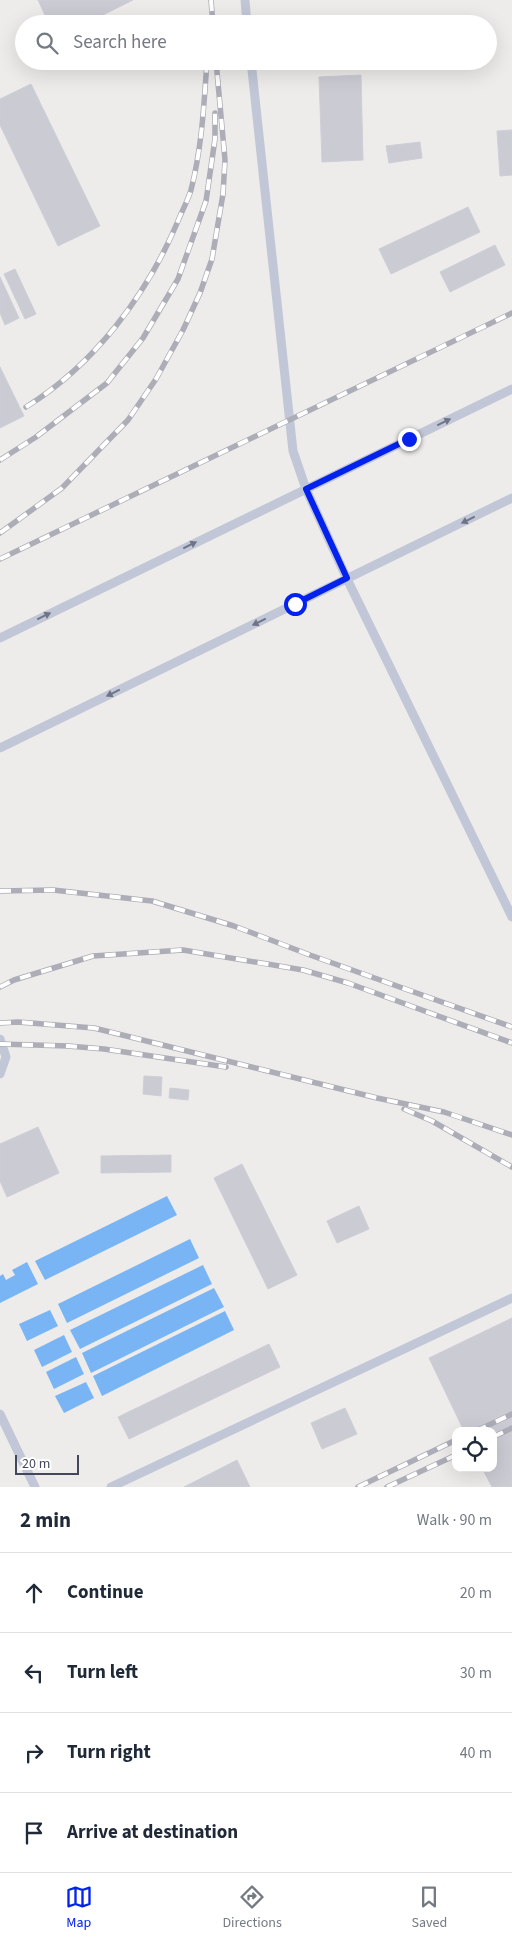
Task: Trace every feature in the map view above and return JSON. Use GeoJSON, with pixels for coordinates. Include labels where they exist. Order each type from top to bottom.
{"type":"FeatureCollection","features":[{"type":"Feature","properties":{"kind":"lane"},"geometry":{"type":"LineString","coordinates":[[245,0],[247,15]]}},
{"type":"Feature","properties":{"kind":"lane"},"geometry":{"type":"LineString","coordinates":[[252,70],[293,451],[306,489],[347,578],[512,917]]}},
{"type":"Feature","properties":{"kind":"lane"},"geometry":{"type":"LineString","coordinates":[[0,638],[512,389]]}},
{"type":"Feature","properties":{"kind":"lane"},"geometry":{"type":"LineString","coordinates":[[0,748],[512,498]]}},
{"type":"Feature","properties":{"kind":"lane"},"geometry":{"type":"LineString","coordinates":[[0,1039],[6,1057],[0,1074]]}},
{"type":"Feature","properties":{"kind":"lane"},"geometry":{"type":"LineString","coordinates":[[111,1487],[512,1298]]}},
{"type":"Feature","properties":{"kind":"lane"},"geometry":{"type":"LineString","coordinates":[[0,1414],[35,1487]]}},
{"type":"Feature","properties":{"kind":"water"},"geometry":{"type":"Polygon","coordinates":[[[167,1196],[177,1215],[45,1280],[35,1261],[167,1196]]]}},
{"type":"Feature","properties":{"kind":"water"},"geometry":{"type":"Polygon","coordinates":[[[190,1239],[199,1258],[67,1323],[58,1304],[190,1239]]]}},
{"type":"Feature","properties":{"kind":"water"},"geometry":{"type":"Polygon","coordinates":[[[27,1262],[38,1284],[0,1303],[0,1276],[3,1274],[6,1280],[15,1275],[12,1270],[27,1262]]]}},
{"type":"Feature","properties":{"kind":"water"},"geometry":{"type":"Polygon","coordinates":[[[203,1265],[212,1284],[80,1349],[70,1330],[203,1265]]]}},
{"type":"Feature","properties":{"kind":"water"},"geometry":{"type":"Polygon","coordinates":[[[214,1288],[224,1307],[91,1373],[82,1353],[214,1288]]]}},
{"type":"Feature","properties":{"kind":"water"},"geometry":{"type":"Polygon","coordinates":[[[50,1310],[58,1326],[27,1341],[19,1324],[50,1310]]]}},
{"type":"Feature","properties":{"kind":"water"},"geometry":{"type":"Polygon","coordinates":[[[225,1311],[234,1330],[102,1396],[93,1376],[225,1311]]]}},
{"type":"Feature","properties":{"kind":"water"},"geometry":{"type":"Polygon","coordinates":[[[64,1335],[72,1352],[42,1367],[34,1350],[64,1335]]]}},
{"type":"Feature","properties":{"kind":"water"},"geometry":{"type":"Polygon","coordinates":[[[76,1357],[84,1374],[54,1389],[46,1372],[76,1357]]]}},
{"type":"Feature","properties":{"kind":"water"},"geometry":{"type":"Polygon","coordinates":[[[86,1382],[94,1398],[64,1413],[55,1396],[86,1382]]]}},
{"type":"Feature","properties":{"kind":"building"},"geometry":{"type":"Polygon","coordinates":[[[38,0],[133,0],[103,15],[45,15],[38,0]]]}},
{"type":"Feature","properties":{"kind":"building"},"geometry":{"type":"Polygon","coordinates":[[[361,75],[363,160],[322,162],[319,77],[361,75]]]}},
{"type":"Feature","properties":{"kind":"building"},"geometry":{"type":"Polygon","coordinates":[[[31,84],[100,226],[58,246],[0,125],[0,99],[31,84]]]}},
{"type":"Feature","properties":{"kind":"building"},"geometry":{"type":"Polygon","coordinates":[[[512,130],[512,175],[500,176],[497,131],[512,130]]]}},
{"type":"Feature","properties":{"kind":"building"},"geometry":{"type":"Polygon","coordinates":[[[420,142],[422,158],[389,163],[386,146],[420,142]]]}},
{"type":"Feature","properties":{"kind":"building"},"geometry":{"type":"Polygon","coordinates":[[[468,207],[480,232],[391,274],[379,249],[468,207]]]}},
{"type":"Feature","properties":{"kind":"building"},"geometry":{"type":"Polygon","coordinates":[[[495,245],[505,265],[450,292],[440,272],[495,245]]]}},
{"type":"Feature","properties":{"kind":"building"},"geometry":{"type":"Polygon","coordinates":[[[15,269],[36,314],[25,319],[4,274],[15,269]]]}},
{"type":"Feature","properties":{"kind":"building"},"geometry":{"type":"Polygon","coordinates":[[[0,277],[19,318],[5,325],[0,313],[0,277]]]}},
{"type":"Feature","properties":{"kind":"building"},"geometry":{"type":"Polygon","coordinates":[[[0,367],[24,416],[0,428],[0,367]]]}},
{"type":"Feature","properties":{"kind":"building"},"geometry":{"type":"Polygon","coordinates":[[[144,1076],[162,1077],[161,1096],[143,1094],[144,1076]]]}},
{"type":"Feature","properties":{"kind":"building"},"geometry":{"type":"Polygon","coordinates":[[[170,1088],[189,1090],[188,1100],[169,1098],[170,1088]]]}},
{"type":"Feature","properties":{"kind":"building"},"geometry":{"type":"Polygon","coordinates":[[[38,1127],[59,1173],[7,1197],[0,1181],[0,1144],[38,1127]]]}},
{"type":"Feature","properties":{"kind":"building"},"geometry":{"type":"Polygon","coordinates":[[[171,1155],[171,1172],[101,1173],[101,1156],[171,1155]]]}},
{"type":"Feature","properties":{"kind":"building"},"geometry":{"type":"Polygon","coordinates":[[[242,1164],[297,1275],[268,1289],[214,1178],[242,1164]]]}},
{"type":"Feature","properties":{"kind":"building"},"geometry":{"type":"Polygon","coordinates":[[[359,1206],[369,1229],[337,1243],[327,1221],[359,1206]]]}},
{"type":"Feature","properties":{"kind":"building"},"geometry":{"type":"Polygon","coordinates":[[[512,1318],[512,1487],[492,1487],[484,1472],[497,1472],[497,1427],[462,1427],[429,1358],[512,1318]]]}},
{"type":"Feature","properties":{"kind":"building"},"geometry":{"type":"Polygon","coordinates":[[[269,1344],[280,1367],[129,1439],[118,1417],[269,1344]]]}},
{"type":"Feature","properties":{"kind":"building"},"geometry":{"type":"Polygon","coordinates":[[[345,1408],[357,1434],[322,1449],[311,1423],[345,1408]]]}},
{"type":"Feature","properties":{"kind":"building"},"geometry":{"type":"Polygon","coordinates":[[[237,1460],[250,1487],[184,1487],[237,1460]]]}},
{"type":"Feature","properties":{"kind":"railway"},"geometry":{"type":"LineString","coordinates":[[211,0],[212,15]]}},
{"type":"Feature","properties":{"kind":"railway"},"geometry":{"type":"LineString","coordinates":[[26,407],[74,371],[96,349],[134,301],[165,249],[188,198],[195,174],[202,125],[206,70]]}},
{"type":"Feature","properties":{"kind":"railway"},"geometry":{"type":"LineString","coordinates":[[0,533],[62,488],[128,420],[156,379],[183,330],[200,293],[212,259],[223,194],[225,160],[217,70]]}},
{"type":"Feature","properties":{"kind":"railway"},"geometry":{"type":"LineString","coordinates":[[0,460],[36,437],[107,383],[143,338],[178,279],[206,201],[215,139],[215,113]]}},
{"type":"Feature","properties":{"kind":"railway"},"geometry":{"type":"LineString","coordinates":[[0,559],[512,313]]}},
{"type":"Feature","properties":{"kind":"railway"},"geometry":{"type":"LineString","coordinates":[[0,891],[53,890],[152,901],[234,926],[512,1027]]}},
{"type":"Feature","properties":{"kind":"railway"},"geometry":{"type":"LineString","coordinates":[[0,987],[14,980],[93,956],[183,950],[303,970],[348,983],[512,1043]]}},
{"type":"Feature","properties":{"kind":"railway"},"geometry":{"type":"LineString","coordinates":[[0,1023],[18,1022],[94,1028],[377,1098],[444,1112],[512,1135]]}},
{"type":"Feature","properties":{"kind":"railway"},"geometry":{"type":"LineString","coordinates":[[0,1044],[104,1049],[226,1067]]}},
{"type":"Feature","properties":{"kind":"railway"},"geometry":{"type":"LineString","coordinates":[[404,1109],[432,1121],[512,1167]]}},
{"type":"Feature","properties":{"kind":"railway"},"geometry":{"type":"LineString","coordinates":[[484,1427],[512,1414]]}},
{"type":"Feature","properties":{"kind":"railway"},"geometry":{"type":"LineString","coordinates":[[497,1435],[512,1428]]}},
{"type":"Feature","properties":{"kind":"railway"},"geometry":{"type":"LineString","coordinates":[[358,1487],[452,1442]]}},
{"type":"Feature","properties":{"kind":"railway"},"geometry":{"type":"LineString","coordinates":[[387,1487],[452,1457]]}},
{"type":"Feature","properties":{"kind":"route"},"geometry":{"type":"LineString","coordinates":[[295,604],[347,578],[306,489],[409,439]]}}]}
